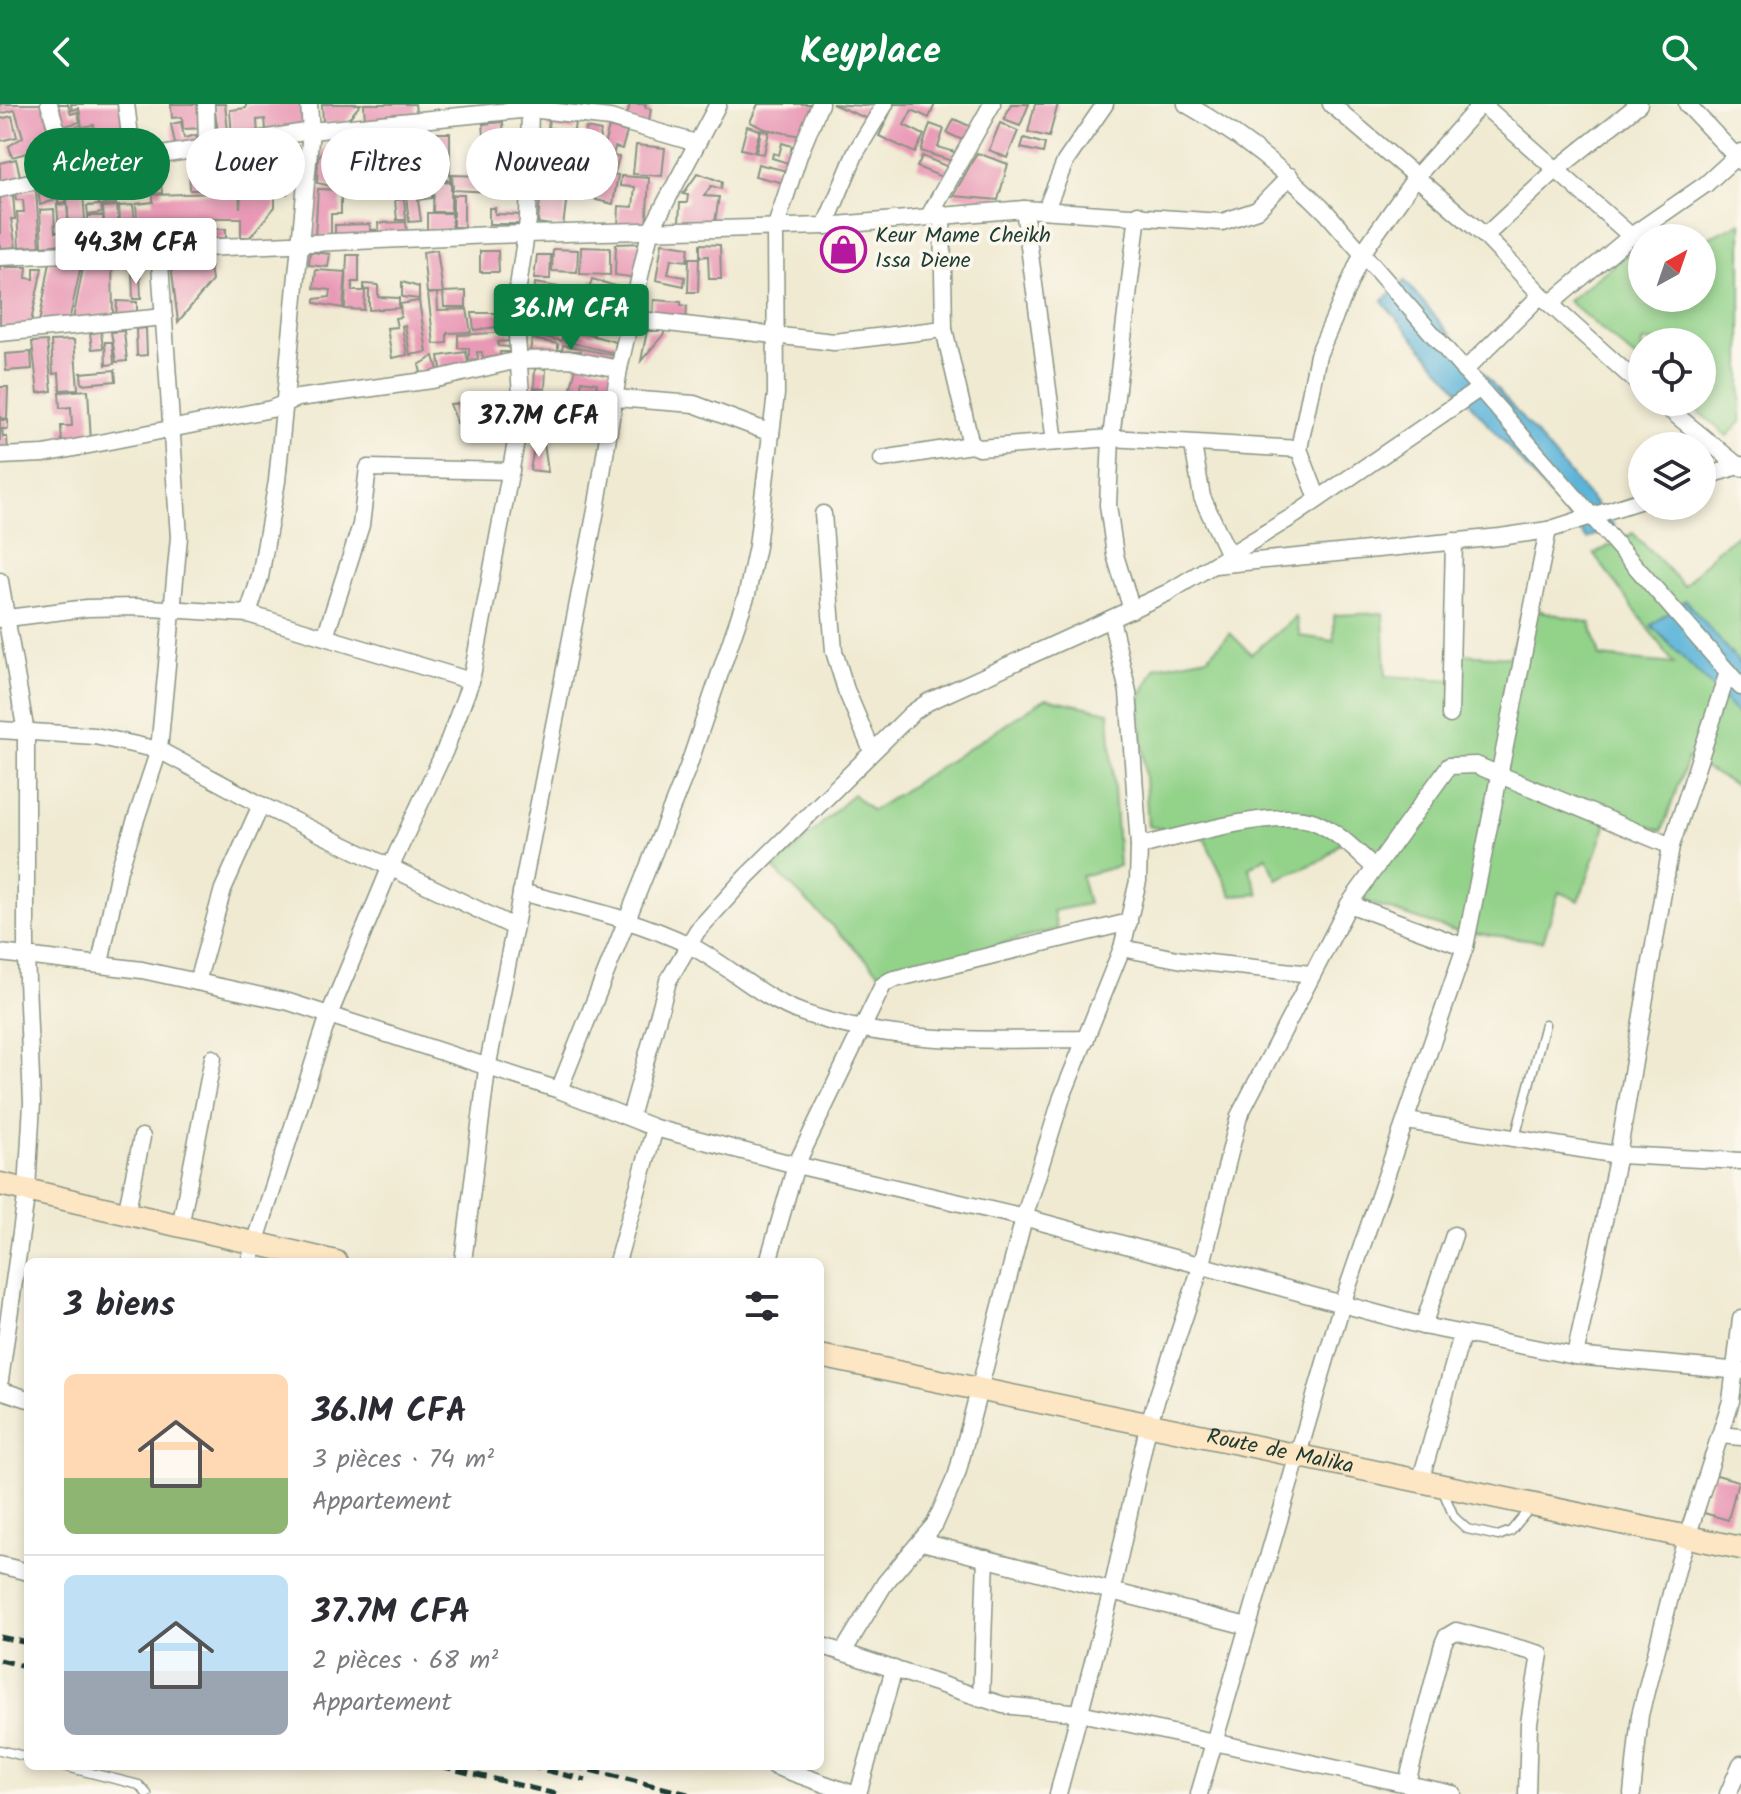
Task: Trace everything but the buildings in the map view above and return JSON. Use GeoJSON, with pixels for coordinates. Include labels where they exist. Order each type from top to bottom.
{"type":"FeatureCollection","features":[{"type":"Feature","properties":{"kind":"main road"},"geometry":{"type":"LineString","coordinates":[[0,1184],[180,1227],[252,1254],[294,1258]]}},
{"type":"Feature","properties":{"kind":"main road","name":"Route de Malika"},"geometry":{"type":"LineString","coordinates":[[824,1357],[1149,1422],[1296,1457],[1741,1548]]}},
{"type":"Feature","properties":{"kind":"street"},"geometry":{"type":"LineString","coordinates":[[49,104],[56,128]]}},
{"type":"Feature","properties":{"kind":"street"},"geometry":{"type":"LineString","coordinates":[[126,104],[129,128]]}},
{"type":"Feature","properties":{"kind":"street"},"geometry":{"type":"LineString","coordinates":[[206,104],[207,128]]}},
{"type":"Feature","properties":{"kind":"street"},"geometry":{"type":"LineString","coordinates":[[248,614],[260,577],[277,481],[282,403],[311,131],[309,104]]}},
{"type":"Feature","properties":{"kind":"street"},"geometry":{"type":"LineString","coordinates":[[463,1258],[487,1069],[619,369],[650,232],[718,104]]}},
{"type":"Feature","properties":{"kind":"street"},"geometry":{"type":"LineString","coordinates":[[559,1090],[688,767],[747,594],[776,394],[775,229],[799,155],[820,104]]}},
{"type":"Feature","properties":{"kind":"street"},"geometry":{"type":"LineString","coordinates":[[825,226],[856,152],[885,104]]}},
{"type":"Feature","properties":{"kind":"street"},"geometry":{"type":"LineString","coordinates":[[971,445],[944,329],[936,215],[992,104]]}},
{"type":"Feature","properties":{"kind":"street"},"geometry":{"type":"LineString","coordinates":[[1046,209],[1065,162],[1105,104]]}},
{"type":"Feature","properties":{"kind":"street"},"geometry":{"type":"LineString","coordinates":[[1186,104],[1290,176],[1363,252],[1741,687]]}},
{"type":"Feature","properties":{"kind":"street"},"geometry":{"type":"LineString","coordinates":[[1331,104],[1485,236],[1546,300],[1628,374]]}},
{"type":"Feature","properties":{"kind":"street"},"geometry":{"type":"LineString","coordinates":[[1318,499],[1299,449],[1318,355],[1363,252],[1415,178],[1482,104],[1628,233]]}},
{"type":"Feature","properties":{"kind":"street"},"geometry":{"type":"LineString","coordinates":[[1485,236],[1556,170],[1639,104]]}},
{"type":"Feature","properties":{"kind":"street"},"geometry":{"type":"LineString","coordinates":[[1648,224],[1740,157],[1687,104]]}},
{"type":"Feature","properties":{"kind":"street"},"geometry":{"type":"LineString","coordinates":[[305,132],[530,107],[610,118],[696,143]]}},
{"type":"Feature","properties":{"kind":"street"},"geometry":{"type":"LineString","coordinates":[[252,1254],[329,1015],[391,866],[445,750],[471,681],[522,410],[523,379],[518,360],[515,307],[527,235],[530,107]]}},
{"type":"Feature","properties":{"kind":"street"},"geometry":{"type":"LineString","coordinates":[[0,257],[527,235],[775,229],[1024,209],[1236,220],[1257,210],[1290,176]]}},
{"type":"Feature","properties":{"kind":"street"},"geometry":{"type":"LineString","coordinates":[[0,189],[24,184]]}},
{"type":"Feature","properties":{"kind":"street"},"geometry":{"type":"LineString","coordinates":[[1024,209],[1055,442]]}},
{"type":"Feature","properties":{"kind":"street"},"geometry":{"type":"LineString","coordinates":[[1132,610],[1115,555],[1110,526],[1111,438],[1138,214]]}},
{"type":"Feature","properties":{"kind":"street"},"geometry":{"type":"LineString","coordinates":[[1464,371],[1546,300],[1628,238]]}},
{"type":"Feature","properties":{"kind":"street"},"geometry":{"type":"LineString","coordinates":[[100,964],[119,870],[159,750],[179,537],[159,249]]}},
{"type":"Feature","properties":{"kind":"street"},"geometry":{"type":"LineString","coordinates":[[0,333],[164,317]]}},
{"type":"Feature","properties":{"kind":"street"},"geometry":{"type":"LineString","coordinates":[[632,319],[834,342],[944,329]]}},
{"type":"Feature","properties":{"kind":"street"},"geometry":{"type":"LineString","coordinates":[[0,456],[44,454],[271,409],[282,403],[432,380],[518,360],[569,359],[619,369]]}},
{"type":"Feature","properties":{"kind":"street"},"geometry":{"type":"LineString","coordinates":[[630,1117],[668,981],[688,944],[747,876],[872,751],[928,702],[1132,610],[1214,565],[1318,499],[1479,389]]}},
{"type":"Feature","properties":{"kind":"street"},"geometry":{"type":"LineString","coordinates":[[615,398],[694,404],[771,433]]}},
{"type":"Feature","properties":{"kind":"street"},"geometry":{"type":"LineString","coordinates":[[1678,416],[1740,466]]}},
{"type":"Feature","properties":{"kind":"street"},"geometry":{"type":"LineString","coordinates":[[882,459],[971,445],[979,448],[1111,438],[1299,449]]}},
{"type":"Feature","properties":{"kind":"street"},"geometry":{"type":"LineString","coordinates":[[1193,445],[1202,497],[1229,555]]}},
{"type":"Feature","properties":{"kind":"street"},"geometry":{"type":"LineString","coordinates":[[1716,474],[1740,466]]}},
{"type":"Feature","properties":{"kind":"street"},"geometry":{"type":"LineString","coordinates":[[325,637],[361,525],[368,468],[511,471]]}},
{"type":"Feature","properties":{"kind":"street"},"geometry":{"type":"LineString","coordinates":[[1214,565],[1548,530],[1628,505]]}},
{"type":"Feature","properties":{"kind":"street"},"geometry":{"type":"LineString","coordinates":[[823,514],[834,651],[846,690],[872,751]]}},
{"type":"Feature","properties":{"kind":"street"},"geometry":{"type":"LineString","coordinates":[[1199,1794],[1342,1304],[1465,947],[1548,530]]}},
{"type":"Feature","properties":{"kind":"street"},"geometry":{"type":"LineString","coordinates":[[1450,715],[1454,541]]}},
{"type":"Feature","properties":{"kind":"street"},"geometry":{"type":"LineString","coordinates":[[0,581],[3,617],[26,733],[26,956],[32,1103],[27,1190],[0,1380]]}},
{"type":"Feature","properties":{"kind":"street"},"geometry":{"type":"LineString","coordinates":[[3,617],[87,608],[248,614],[471,681]]}},
{"type":"Feature","properties":{"kind":"street"},"geometry":{"type":"LineString","coordinates":[[843,1652],[885,1583],[922,1542],[942,1512],[957,1474],[1024,1218],[1062,1097],[1122,948],[1129,922],[1138,881],[1139,846],[1128,692],[1111,619]]}},
{"type":"Feature","properties":{"kind":"street"},"geometry":{"type":"LineString","coordinates":[[1575,1356],[1618,1155],[1671,846],[1728,672]]}},
{"type":"Feature","properties":{"kind":"street"},"geometry":{"type":"LineString","coordinates":[[0,730],[95,736],[159,750],[261,805],[514,927]]}},
{"type":"Feature","properties":{"kind":"street"},"geometry":{"type":"LineString","coordinates":[[1058,1794],[1112,1590],[1149,1422],[1202,1264],[1239,1116],[1349,904],[1449,766],[1476,765],[1671,846]]}},
{"type":"Feature","properties":{"kind":"street"},"geometry":{"type":"LineString","coordinates":[[197,982],[223,889],[261,805]]}},
{"type":"Feature","properties":{"kind":"street"},"geometry":{"type":"LineString","coordinates":[[1139,846],[1279,816],[1312,821],[1374,867]]}},
{"type":"Feature","properties":{"kind":"street"},"geometry":{"type":"LineString","coordinates":[[521,892],[628,921],[688,944],[779,1004],[859,1029],[963,1039],[1086,1039]]}},
{"type":"Feature","properties":{"kind":"street"},"geometry":{"type":"LineString","coordinates":[[1349,904],[1465,947]]}},
{"type":"Feature","properties":{"kind":"street"},"geometry":{"type":"LineString","coordinates":[[769,1258],[796,1165],[876,993],[891,980],[1129,922]]}},
{"type":"Feature","properties":{"kind":"street"},"geometry":{"type":"LineString","coordinates":[[1122,948],[1182,960],[1311,974]]}},
{"type":"Feature","properties":{"kind":"street"},"geometry":{"type":"LineString","coordinates":[[0,953],[100,964],[289,1002],[559,1090],[655,1128],[796,1165],[1024,1218],[1423,1326],[1575,1356],[1738,1371]]}},
{"type":"Feature","properties":{"kind":"street"},"geometry":{"type":"LineString","coordinates":[[180,1227],[213,1058]]}},
{"type":"Feature","properties":{"kind":"street"},"geometry":{"type":"LineString","coordinates":[[1407,1121],[1618,1155],[1741,1161]]}},
{"type":"Feature","properties":{"kind":"street"},"geometry":{"type":"LineString","coordinates":[[618,1258],[655,1128]]}},
{"type":"Feature","properties":{"kind":"street"},"geometry":{"type":"LineString","coordinates":[[126,1214],[142,1137]]}},
{"type":"Feature","properties":{"kind":"street"},"geometry":{"type":"LineString","coordinates":[[1423,1326],[1454,1235]]}},
{"type":"Feature","properties":{"kind":"street"},"geometry":{"type":"LineString","coordinates":[[1632,1794],[1640,1715],[1687,1537],[1738,1371],[1741,1319]]}},
{"type":"Feature","properties":{"kind":"street"},"geometry":{"type":"LineString","coordinates":[[1431,1484],[1462,1335]]}},
{"type":"Feature","properties":{"kind":"street"},"geometry":{"type":"LineString","coordinates":[[0,1390],[24,1398]]}},
{"type":"Feature","properties":{"kind":"street"},"geometry":{"type":"LineString","coordinates":[[1720,1435],[1741,1437]]}},
{"type":"Feature","properties":{"kind":"street"},"geometry":{"type":"LineString","coordinates":[[922,1542],[1247,1626]]}},
{"type":"Feature","properties":{"kind":"street"},"geometry":{"type":"LineString","coordinates":[[981,1699],[986,1558]]}},
{"type":"Feature","properties":{"kind":"street"},"geometry":{"type":"LineString","coordinates":[[0,1565],[24,1571]]}},
{"type":"Feature","properties":{"kind":"street"},"geometry":{"type":"LineString","coordinates":[[1407,1783],[1443,1644],[1446,1637],[1456,1631],[1540,1654],[1529,1723],[1527,1794]]}},
{"type":"Feature","properties":{"kind":"street"},"geometry":{"type":"LineString","coordinates":[[824,1646],[981,1699],[1080,1713],[1215,1740],[1453,1794]]}},
{"type":"Feature","properties":{"kind":"street"},"geometry":{"type":"LineString","coordinates":[[786,1770],[856,1794],[894,1669]]}},
{"type":"Feature","properties":{"kind":"street"},"geometry":{"type":"LineString","coordinates":[[1728,1794],[1741,1764]]}},
{"type":"Feature","properties":{"kind":"lane"},"geometry":{"type":"LineString","coordinates":[[1515,1139],[1545,1024]]}},
{"type":"Feature","properties":{"kind":"lane"},"geometry":{"type":"LineString","coordinates":[[1431,1484],[1454,1517],[1467,1529],[1498,1536],[1511,1531],[1532,1505]]}},
{"type":"Feature","properties":{"kind":"lane"},"geometry":{"type":"LineString","coordinates":[[0,1750],[24,1756]]}},
{"type":"Feature","properties":{"kind":"lane"},"geometry":{"type":"LineString","coordinates":[[79,1770],[139,1785],[147,1794]]}},
{"type":"Feature","properties":{"kind":"green space"},"geometry":{"type":"Polygon","coordinates":[[[1741,222],[1741,422],[1727,436],[1703,416],[1716,416],[1716,328],[1628,328],[1628,352],[1568,301],[1628,253],[1628,312],[1716,312],[1716,234],[1741,222]]]}},
{"type":"Feature","properties":{"kind":"green space"},"geometry":{"type":"Polygon","coordinates":[[[1741,532],[1741,788],[1687,759],[1662,831],[1611,812],[1579,901],[1559,892],[1543,941],[1454,931],[1351,897],[1376,856],[1348,834],[1323,860],[1277,879],[1266,857],[1249,868],[1259,894],[1232,896],[1204,838],[1148,826],[1140,697],[1156,667],[1208,657],[1230,633],[1251,654],[1296,617],[1300,636],[1334,641],[1334,615],[1383,613],[1386,676],[1453,680],[1462,654],[1510,657],[1524,607],[1591,623],[1600,657],[1674,664],[1594,554],[1633,533],[1684,586],[1716,551],[1741,532]]]}},
{"type":"Feature","properties":{"kind":"green space"},"geometry":{"type":"Polygon","coordinates":[[[1046,698],[1109,712],[1119,866],[1081,876],[1088,904],[1053,911],[1057,929],[883,976],[774,869],[853,794],[872,811],[1046,698]]]}},
{"type":"Feature","properties":{"kind":"water"},"geometry":{"type":"Polygon","coordinates":[[[1405,281],[1614,526],[1587,539],[1382,301],[1405,281]]]}},
{"type":"Feature","properties":{"kind":"water"},"geometry":{"type":"Polygon","coordinates":[[[1685,600],[1741,665],[1741,717],[1651,625],[1685,600]]]}},
{"type":"Feature","properties":{"kind":"railway"},"geometry":{"type":"LineString","coordinates":[[0,1637],[24,1642]]}},
{"type":"Feature","properties":{"kind":"railway"},"geometry":{"type":"LineString","coordinates":[[0,1660],[24,1666]]}},
{"type":"Feature","properties":{"kind":"railway"},"geometry":{"type":"LineString","coordinates":[[457,1770],[556,1794]]}},
{"type":"Feature","properties":{"kind":"railway"},"geometry":{"type":"LineString","coordinates":[[545,1770],[586,1780]]}},
{"type":"Feature","properties":{"kind":"railway"},"geometry":{"type":"LineString","coordinates":[[589,1770],[688,1794]]}},
{"type":"Feature","properties":{"kind":"place","name":"Keur Mame Cheikh Issa Diene"},"geometry":{"type":"Point","coordinates":[844,249]}}]}
